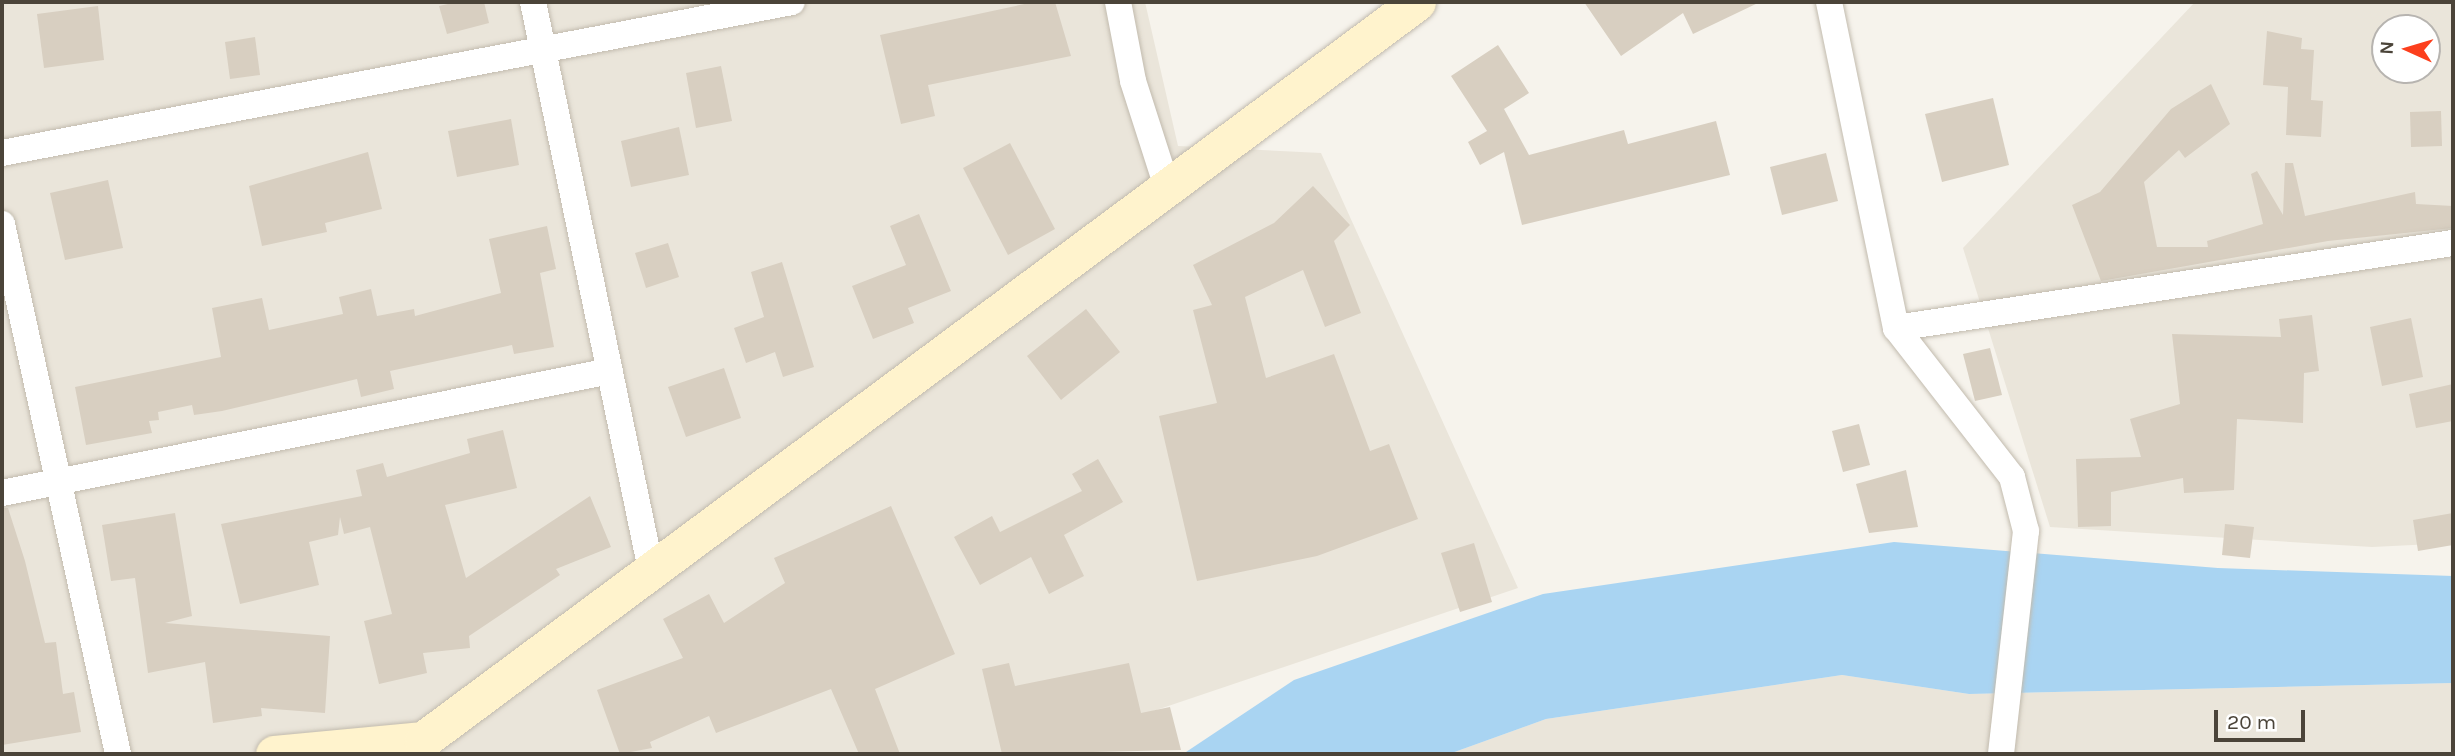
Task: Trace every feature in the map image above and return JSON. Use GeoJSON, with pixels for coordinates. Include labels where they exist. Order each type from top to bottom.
{"type":"FeatureCollection","features":[{"type":"Feature","properties":{"kind":"street"},"geometry":{"type":"LineString","coordinates":[[533,2],[651,570]]}},
{"type":"Feature","properties":{"kind":"street"},"geometry":{"type":"LineString","coordinates":[[2,153],[542,46],[792,2]]}},
{"type":"Feature","properties":{"kind":"street"},"geometry":{"type":"LineString","coordinates":[[1118,2],[1133,81],[1167,187]]}},
{"type":"Feature","properties":{"kind":"street"},"geometry":{"type":"LineString","coordinates":[[274,754],[423,740],[1417,2]]}},
{"type":"Feature","properties":{"kind":"street"},"geometry":{"type":"LineString","coordinates":[[1829,2],[1896,328],[2012,477],[2026,531],[2001,754]]}},
{"type":"Feature","properties":{"kind":"street"},"geometry":{"type":"LineString","coordinates":[[2,224],[55,482],[118,754]]}},
{"type":"Feature","properties":{"kind":"street"},"geometry":{"type":"LineString","coordinates":[[1896,328],[2453,243]]}},
{"type":"Feature","properties":{"kind":"street"},"geometry":{"type":"LineString","coordinates":[[2,493],[610,372]]}},
{"type":"Feature","properties":{"kind":"shaded area"},"geometry":{"type":"Polygon","coordinates":[[[2,2],[1145,2],[1178,146],[1321,153],[1518,588],[1026,754],[2,754],[2,2]]]}},
{"type":"Feature","properties":{"kind":"shaded area"},"geometry":{"type":"Polygon","coordinates":[[[2195,2],[2453,2],[2453,543],[2372,547],[2050,527],[1963,248],[2195,2]]]}},
{"type":"Feature","properties":{"kind":"shaded area"},"geometry":{"type":"Polygon","coordinates":[[[1842,675],[1969,694],[2453,683],[2453,754],[1449,754],[1546,719],[1842,675]]]}},
{"type":"Feature","properties":{"kind":"water"},"geometry":{"type":"Polygon","coordinates":[[[1894,542],[2218,568],[2453,576],[2453,683],[1969,694],[1842,675],[1546,719],[1449,754],[1183,754],[1294,680],[1543,594],[1894,542]]]}},
{"type":"Feature","properties":{"kind":"building"},"geometry":{"type":"Polygon","coordinates":[[[457,2],[484,2],[489,23],[447,34],[439,6],[457,2]]]}},
{"type":"Feature","properties":{"kind":"building"},"geometry":{"type":"Polygon","coordinates":[[[1034,2],[1055,2],[1071,56],[928,85],[935,116],[901,124],[880,35],[1034,2]]]}},
{"type":"Feature","properties":{"kind":"building"},"geometry":{"type":"Polygon","coordinates":[[[1584,2],[1760,2],[1693,34],[1683,13],[1621,56],[1584,2]]]}},
{"type":"Feature","properties":{"kind":"building"},"geometry":{"type":"Polygon","coordinates":[[[98,6],[104,60],[44,68],[37,14],[98,6]]]}},
{"type":"Feature","properties":{"kind":"building"},"geometry":{"type":"Polygon","coordinates":[[[2267,31],[2302,38],[2301,49],[2314,50],[2311,100],[2323,101],[2321,137],[2286,135],[2288,87],[2263,85],[2267,31]]]}},
{"type":"Feature","properties":{"kind":"building"},"geometry":{"type":"Polygon","coordinates":[[[255,37],[260,75],[230,79],[225,42],[255,37]]]}},
{"type":"Feature","properties":{"kind":"building"},"geometry":{"type":"Polygon","coordinates":[[[1498,45],[1529,93],[1504,109],[1529,155],[1624,130],[1628,144],[1716,121],[1730,175],[1522,225],[1504,152],[1480,165],[1468,142],[1487,131],[1451,76],[1498,45]]]}},
{"type":"Feature","properties":{"kind":"building"},"geometry":{"type":"Polygon","coordinates":[[[721,66],[732,121],[696,128],[686,73],[721,66]]]}},
{"type":"Feature","properties":{"kind":"building"},"geometry":{"type":"Polygon","coordinates":[[[2211,84],[2230,124],[2185,158],[2179,150],[2144,182],[2157,247],[2208,247],[2207,241],[2263,224],[2251,174],[2257,171],[2283,215],[2285,163],[2293,163],[2305,216],[2415,192],[2416,204],[2453,206],[2453,228],[2328,241],[2101,281],[2072,205],[2100,192],[2171,109],[2211,84]]]}},
{"type":"Feature","properties":{"kind":"building"},"geometry":{"type":"Polygon","coordinates":[[[1993,98],[2009,165],[1942,182],[1925,114],[1993,98]]]}},
{"type":"Feature","properties":{"kind":"building"},"geometry":{"type":"Polygon","coordinates":[[[2441,111],[2442,146],[2411,147],[2410,112],[2441,111]]]}},
{"type":"Feature","properties":{"kind":"building"},"geometry":{"type":"Polygon","coordinates":[[[511,119],[519,165],[457,177],[448,131],[511,119]]]}},
{"type":"Feature","properties":{"kind":"building"},"geometry":{"type":"Polygon","coordinates":[[[679,127],[689,175],[631,187],[621,141],[679,127]]]}},
{"type":"Feature","properties":{"kind":"building"},"geometry":{"type":"Polygon","coordinates":[[[1010,143],[1055,229],[1008,255],[963,168],[1010,143]]]}},
{"type":"Feature","properties":{"kind":"building"},"geometry":{"type":"Polygon","coordinates":[[[368,152],[382,209],[325,223],[327,232],[262,246],[249,186],[368,152]]]}},
{"type":"Feature","properties":{"kind":"building"},"geometry":{"type":"Polygon","coordinates":[[[1826,153],[1838,201],[1782,215],[1770,167],[1826,153]]]}},
{"type":"Feature","properties":{"kind":"building"},"geometry":{"type":"Polygon","coordinates":[[[108,180],[123,248],[65,260],[50,193],[108,180]]]}},
{"type":"Feature","properties":{"kind":"building"},"geometry":{"type":"Polygon","coordinates":[[[1313,186],[1350,225],[1334,241],[1361,313],[1325,327],[1303,270],[1245,297],[1266,378],[1334,354],[1370,451],[1389,444],[1418,519],[1317,556],[1197,581],[1159,416],[1217,403],[1193,310],[1212,305],[1193,265],[1274,223],[1313,186]]]}},
{"type":"Feature","properties":{"kind":"building"},"geometry":{"type":"Polygon","coordinates":[[[919,214],[951,291],[908,308],[914,323],[873,339],[852,286],[906,265],[890,226],[919,214]]]}},
{"type":"Feature","properties":{"kind":"building"},"geometry":{"type":"Polygon","coordinates":[[[547,226],[556,269],[540,273],[554,347],[514,354],[512,345],[390,371],[394,389],[361,397],[357,379],[222,411],[194,415],[192,405],[158,412],[159,420],[149,421],[152,433],[86,445],[75,387],[221,357],[212,308],[262,298],[269,330],[343,314],[339,297],[371,289],[377,316],[414,309],[415,316],[501,293],[489,239],[547,226]]]}},
{"type":"Feature","properties":{"kind":"building"},"geometry":{"type":"Polygon","coordinates":[[[668,243],[679,277],[646,288],[635,253],[668,243]]]}},
{"type":"Feature","properties":{"kind":"building"},"geometry":{"type":"Polygon","coordinates":[[[782,262],[814,367],[783,377],[775,352],[746,363],[734,328],[764,317],[751,272],[782,262]]]}},
{"type":"Feature","properties":{"kind":"building"},"geometry":{"type":"Polygon","coordinates":[[[1086,309],[1120,352],[1061,400],[1027,356],[1086,309]]]}},
{"type":"Feature","properties":{"kind":"building"},"geometry":{"type":"Polygon","coordinates":[[[2312,315],[2319,371],[2304,373],[2303,423],[2237,419],[2234,490],[2184,493],[2183,478],[2111,492],[2111,526],[2078,527],[2076,459],[2141,457],[2130,419],[2180,404],[2172,334],[2281,337],[2279,319],[2312,315]]]}},
{"type":"Feature","properties":{"kind":"building"},"geometry":{"type":"Polygon","coordinates":[[[2411,318],[2423,377],[2382,386],[2370,327],[2411,318]]]}},
{"type":"Feature","properties":{"kind":"building"},"geometry":{"type":"Polygon","coordinates":[[[1990,348],[2002,395],[1975,401],[1963,354],[1990,348]]]}},
{"type":"Feature","properties":{"kind":"building"},"geometry":{"type":"Polygon","coordinates":[[[724,368],[741,418],[686,437],[668,387],[724,368]]]}},
{"type":"Feature","properties":{"kind":"building"},"geometry":{"type":"Polygon","coordinates":[[[2453,384],[2453,421],[2416,428],[2409,394],[2453,384]]]}},
{"type":"Feature","properties":{"kind":"building"},"geometry":{"type":"Polygon","coordinates":[[[1859,424],[1870,465],[1843,472],[1832,431],[1859,424]]]}},
{"type":"Feature","properties":{"kind":"building"},"geometry":{"type":"Polygon","coordinates":[[[503,430],[517,488],[445,505],[466,578],[590,496],[611,547],[556,569],[560,575],[469,636],[470,648],[423,653],[427,673],[379,684],[364,621],[392,614],[370,527],[344,534],[340,517],[338,535],[309,542],[319,585],[240,604],[221,524],[362,496],[356,470],[383,463],[387,477],[470,453],[467,439],[503,430]]]}},
{"type":"Feature","properties":{"kind":"building"},"geometry":{"type":"Polygon","coordinates":[[[1098,459],[1123,502],[1064,535],[1084,576],[1049,594],[1031,557],[980,585],[954,537],[992,516],[1000,532],[1082,491],[1072,474],[1098,459]]]}},
{"type":"Feature","properties":{"kind":"building"},"geometry":{"type":"Polygon","coordinates":[[[1906,470],[1918,527],[1869,533],[1856,484],[1906,470]]]}},
{"type":"Feature","properties":{"kind":"building"},"geometry":{"type":"Polygon","coordinates":[[[891,506],[955,654],[875,689],[900,754],[859,754],[831,689],[716,733],[709,716],[650,742],[652,748],[620,754],[597,690],[683,658],[663,619],[709,594],[724,623],[785,583],[774,558],[891,506]]]}},
{"type":"Feature","properties":{"kind":"building"},"geometry":{"type":"Polygon","coordinates":[[[2,508],[8,508],[25,561],[45,643],[56,642],[63,694],[74,692],[81,732],[2,745],[2,508]]]}},
{"type":"Feature","properties":{"kind":"building"},"geometry":{"type":"Polygon","coordinates":[[[175,513],[192,616],[165,623],[330,636],[325,713],[261,708],[262,716],[213,723],[205,662],[148,673],[135,578],[111,581],[102,525],[175,513]]]}},
{"type":"Feature","properties":{"kind":"building"},"geometry":{"type":"Polygon","coordinates":[[[2453,513],[2453,545],[2418,551],[2413,520],[2453,513]]]}},
{"type":"Feature","properties":{"kind":"building"},"geometry":{"type":"Polygon","coordinates":[[[2225,524],[2254,527],[2250,558],[2222,555],[2225,524]]]}},
{"type":"Feature","properties":{"kind":"building"},"geometry":{"type":"Polygon","coordinates":[[[1474,543],[1492,602],[1460,612],[1441,553],[1474,543]]]}},
{"type":"Feature","properties":{"kind":"building"},"geometry":{"type":"Polygon","coordinates":[[[1009,663],[1015,686],[1129,663],[1141,713],[1170,707],[1181,750],[1002,754],[982,669],[1009,663]]]}}]}
